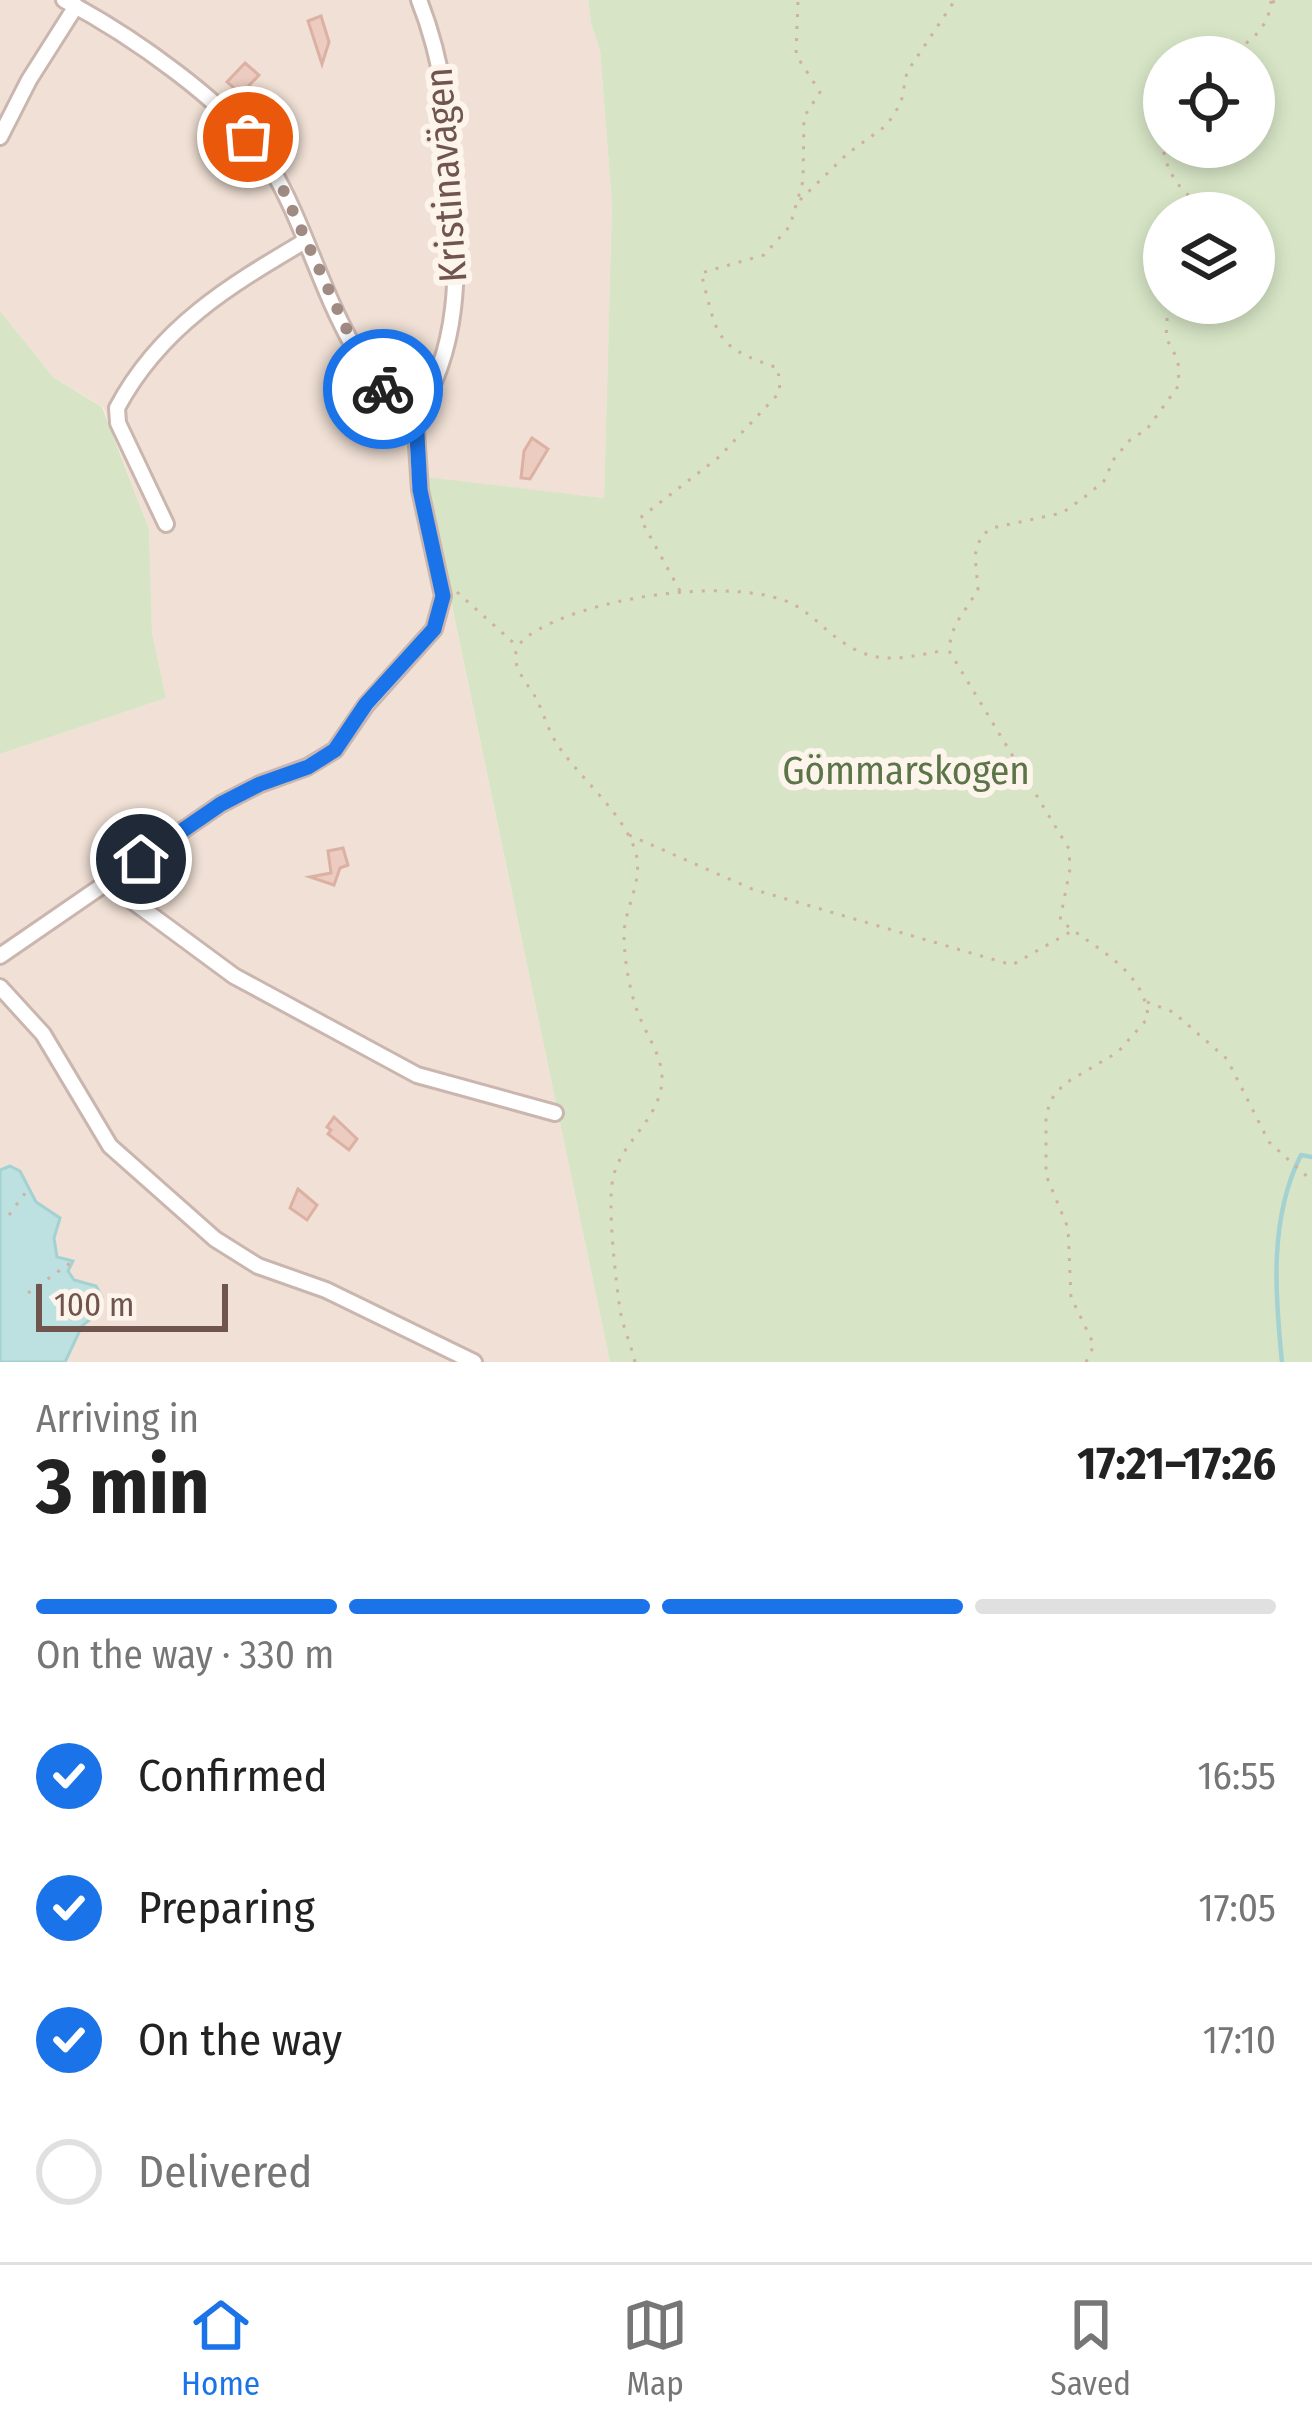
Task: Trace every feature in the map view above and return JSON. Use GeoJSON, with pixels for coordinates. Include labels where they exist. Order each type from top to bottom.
{"type":"FeatureCollection","features":[{"type":"Feature","properties":{"kind":"street","name":"Kristinavägen"},"geometry":{"type":"LineString","coordinates":[[416,417],[429,397],[446,345],[458,280],[449,123],[441,66],[419,0]]}},
{"type":"Feature","properties":{"kind":"street"},"geometry":{"type":"LineString","coordinates":[[0,137],[70,3],[132,38],[235,123],[270,165],[361,356],[385,392],[416,417],[420,490],[442,606],[434,629],[366,704],[335,750],[308,767],[221,804],[0,956]]}},
{"type":"Feature","properties":{"kind":"street"},"geometry":{"type":"LineString","coordinates":[[166,524],[118,423],[117,408],[170,333],[212,297],[305,242]]}},
{"type":"Feature","properties":{"kind":"street"},"geometry":{"type":"LineString","coordinates":[[108,884],[234,976],[417,1075],[555,1113]]}},
{"type":"Feature","properties":{"kind":"street"},"geometry":{"type":"LineString","coordinates":[[0,987],[43,1034],[110,1146],[225,1246],[258,1266],[326,1290],[474,1362]]}},
{"type":"Feature","properties":{"kind":"path"},"geometry":{"type":"LineString","coordinates":[[681,593],[640,518],[719,457],[780,392],[778,368],[734,353],[715,324],[701,273],[764,255],[790,226],[799,201],[804,117],[820,92],[796,55],[798,0]]}},
{"type":"Feature","properties":{"kind":"path"},"geometry":{"type":"LineString","coordinates":[[799,201],[847,154],[887,125],[902,103],[907,72],[955,0]]}},
{"type":"Feature","properties":{"kind":"path"},"geometry":{"type":"LineString","coordinates":[[1254,36],[1270,1],[1284,0]]}},
{"type":"Feature","properties":{"kind":"path"},"geometry":{"type":"LineString","coordinates":[[1168,168],[1187,192]]}},
{"type":"Feature","properties":{"kind":"path"},"geometry":{"type":"LineString","coordinates":[[1086,1362],[1094,1345],[1071,1298],[1068,1228],[1046,1175],[1046,1118],[1050,1101],[1064,1084],[1118,1052],[1135,1034],[1148,1018],[1147,1002],[1143,991],[1098,945],[1060,920],[1069,849],[948,649],[956,625],[978,590],[975,554],[981,536],[992,528],[1062,513],[1104,481],[1114,459],[1130,440],[1148,429],[1179,385],[1178,360],[1166,338],[1167,324]]}},
{"type":"Feature","properties":{"kind":"path"},"geometry":{"type":"LineString","coordinates":[[441,582],[466,597],[518,646]]}},
{"type":"Feature","properties":{"kind":"path"},"geometry":{"type":"LineString","coordinates":[[635,1362],[620,1312],[611,1190],[615,1170],[655,1108],[662,1075],[629,983],[624,926],[638,872],[636,853],[628,835],[556,743],[519,673],[514,659],[518,646],[530,635],[587,610],[681,593],[738,589],[800,608],[846,646],[873,658],[888,660],[948,649]]}},
{"type":"Feature","properties":{"kind":"path"},"geometry":{"type":"LineString","coordinates":[[628,835],[752,889],[1012,965],[1072,931]]}},
{"type":"Feature","properties":{"kind":"path"},"geometry":{"type":"LineString","coordinates":[[1147,1002],[1173,1012],[1227,1060],[1269,1142],[1312,1181]]}},
{"type":"Feature","properties":{"kind":"path"},"geometry":{"type":"LineString","coordinates":[[9,1215],[29,1188]]}},
{"type":"Feature","properties":{"kind":"path"},"geometry":{"type":"LineString","coordinates":[[28,1293],[73,1261]]}},
{"type":"Feature","properties":{"kind":"shaded area"},"geometry":{"type":"Polygon","coordinates":[[[0,0],[588,0],[600,50],[612,204],[604,498],[425,478],[610,1362],[65,1362],[87,1321],[88,1287],[68,1272],[69,1260],[57,1257],[55,1233],[21,1175],[5,1167],[0,1170],[0,754],[166,698],[152,632],[149,529],[103,407],[53,377],[0,311],[0,0]]]}},
{"type":"Feature","properties":{"kind":"green space","name":"Gömmarskogen"},"geometry":{"type":"Polygon","coordinates":[[[588,0],[1312,0],[1312,1362],[610,1362],[425,477],[604,498],[612,204],[600,50],[588,0]]]}},
{"type":"Feature","properties":{"kind":"green space"},"geometry":{"type":"Polygon","coordinates":[[[0,311],[53,377],[102,407],[149,529],[152,632],[166,698],[0,754],[0,311]]]}},
{"type":"Feature","properties":{"kind":"water"},"geometry":{"type":"Polygon","coordinates":[[[10,1166],[20,1171],[36,1202],[60,1218],[54,1238],[57,1257],[73,1261],[68,1271],[74,1280],[96,1286],[102,1297],[99,1312],[82,1326],[65,1362],[0,1362],[0,1170],[10,1166]]]}},
{"type":"Feature","properties":{"kind":"building"},"geometry":{"type":"Polygon","coordinates":[[[321,16],[329,42],[322,64],[308,21],[321,16]]]}},
{"type":"Feature","properties":{"kind":"building"},"geometry":{"type":"Polygon","coordinates":[[[245,63],[259,75],[241,94],[227,82],[245,63]]]}},
{"type":"Feature","properties":{"kind":"building"},"geometry":{"type":"Polygon","coordinates":[[[532,438],[548,449],[530,479],[521,478],[524,451],[532,438]]]}},
{"type":"Feature","properties":{"kind":"building"},"geometry":{"type":"Polygon","coordinates":[[[343,848],[348,865],[340,868],[334,885],[310,877],[331,873],[328,851],[343,848]]]}},
{"type":"Feature","properties":{"kind":"building"},"geometry":{"type":"Polygon","coordinates":[[[334,1117],[357,1139],[349,1150],[328,1134],[334,1117]]]}},
{"type":"Feature","properties":{"kind":"building"},"geometry":{"type":"Polygon","coordinates":[[[298,1189],[317,1205],[307,1220],[290,1208],[298,1189]]]}},
{"type":"Feature","properties":{"kind":"waterway"},"geometry":{"type":"LineString","coordinates":[[1282,1362],[1276,1283],[1279,1230],[1301,1155],[1312,1157]]}},
{"type":"Feature","properties":{"kind":"way so far"},"geometry":{"type":"LineString","coordinates":[[248,137],[281,185],[351,339],[383,389]]}},
{"type":"Feature","properties":{"kind":"route"},"geometry":{"type":"LineString","coordinates":[[141,859],[221,804],[325,758],[434,629],[443,596],[420,490],[416,417],[383,389]]}}]}
